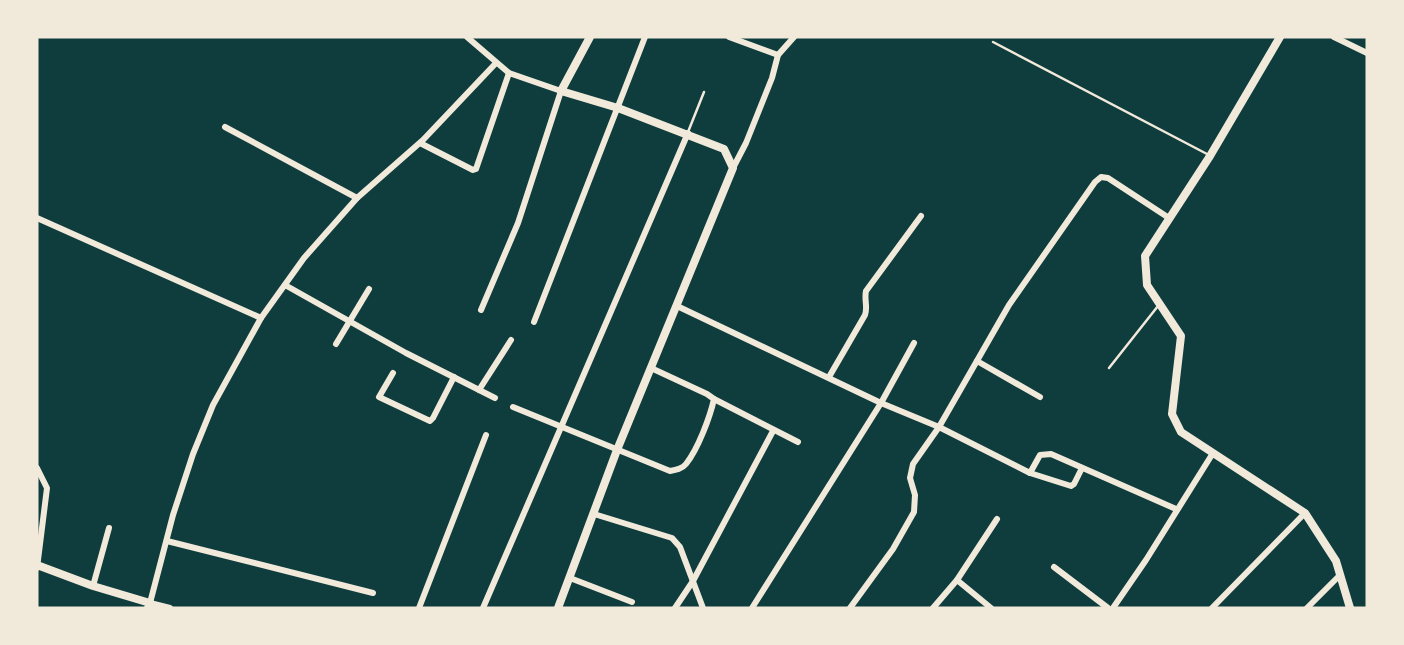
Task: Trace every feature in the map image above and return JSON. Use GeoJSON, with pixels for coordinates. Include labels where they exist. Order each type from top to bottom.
{"type":"FeatureCollection","features":[{"type":"Feature","properties":{"kind":"street"},"geometry":{"type":"LineString","coordinates":[[467,37],[509,73],[688,133],[724,149],[733,168]]}},
{"type":"Feature","properties":{"kind":"street"},"geometry":{"type":"LineString","coordinates":[[481,310],[518,223],[561,91],[590,37]]}},
{"type":"Feature","properties":{"kind":"street"},"geometry":{"type":"LineString","coordinates":[[534,322],[645,37]]}},
{"type":"Feature","properties":{"kind":"street"},"geometry":{"type":"LineString","coordinates":[[729,37],[778,55]]}},
{"type":"Feature","properties":{"kind":"street"},"geometry":{"type":"LineString","coordinates":[[558,608],[617,450],[733,168],[746,143],[772,78],[778,55],[794,37]]}},
{"type":"Feature","properties":{"kind":"street"},"geometry":{"type":"LineString","coordinates":[[1280,37],[1210,156],[1145,256],[1147,285],[1181,336],[1172,414],[1181,432],[1305,513],[1336,561],[1350,608]]}},
{"type":"Feature","properties":{"kind":"street"},"geometry":{"type":"LineString","coordinates":[[1334,37],[1367,53]]}},
{"type":"Feature","properties":{"kind":"street"},"geometry":{"type":"LineString","coordinates":[[149,606],[173,515],[193,454],[213,405],[261,318],[304,258],[357,198],[420,143],[496,63]]}},
{"type":"Feature","properties":{"kind":"street"},"geometry":{"type":"LineString","coordinates":[[420,143],[473,170],[476,169],[509,73]]}},
{"type":"Feature","properties":{"kind":"street"},"geometry":{"type":"LineString","coordinates":[[225,127],[357,198]]}},
{"type":"Feature","properties":{"kind":"street"},"geometry":{"type":"LineString","coordinates":[[483,608],[688,133]]}},
{"type":"Feature","properties":{"kind":"street"},"geometry":{"type":"LineString","coordinates":[[850,608],[893,549],[914,512],[915,495],[910,478],[913,464],[939,427],[1009,305],[1094,182],[1101,177],[1108,178],[1168,218]]}},
{"type":"Feature","properties":{"kind":"street"},"geometry":{"type":"LineString","coordinates":[[829,377],[865,315],[866,291],[922,216]]}},
{"type":"Feature","properties":{"kind":"street"},"geometry":{"type":"LineString","coordinates":[[37,218],[261,318]]}},
{"type":"Feature","properties":{"kind":"street"},"geometry":{"type":"LineString","coordinates":[[285,285],[495,398]]}},
{"type":"Feature","properties":{"kind":"street"},"geometry":{"type":"LineString","coordinates":[[337,344],[369,289]]}},
{"type":"Feature","properties":{"kind":"street"},"geometry":{"type":"LineString","coordinates":[[677,306],[881,403],[939,427],[1030,473],[1071,486],[1082,468]]}},
{"type":"Feature","properties":{"kind":"street"},"geometry":{"type":"LineString","coordinates":[[479,390],[511,340]]}},
{"type":"Feature","properties":{"kind":"street"},"geometry":{"type":"LineString","coordinates":[[751,608],[881,403],[914,343]]}},
{"type":"Feature","properties":{"kind":"street"},"geometry":{"type":"LineString","coordinates":[[977,361],[1040,397]]}},
{"type":"Feature","properties":{"kind":"street"},"geometry":{"type":"LineString","coordinates":[[651,368],[708,394],[798,443]]}},
{"type":"Feature","properties":{"kind":"street"},"geometry":{"type":"LineString","coordinates":[[393,373],[379,397],[430,421],[454,377]]}},
{"type":"Feature","properties":{"kind":"street"},"geometry":{"type":"LineString","coordinates":[[513,407],[670,471],[685,466],[701,436],[714,399]]}},
{"type":"Feature","properties":{"kind":"street"},"geometry":{"type":"LineString","coordinates":[[675,608],[693,581],[773,431]]}},
{"type":"Feature","properties":{"kind":"street"},"geometry":{"type":"LineString","coordinates":[[418,608],[486,435]]}},
{"type":"Feature","properties":{"kind":"street"},"geometry":{"type":"LineString","coordinates":[[1054,567],[1110,608],[1146,560],[1213,453]]}},
{"type":"Feature","properties":{"kind":"street"},"geometry":{"type":"LineString","coordinates":[[1030,473],[1040,455],[1058,457],[1176,509]]}},
{"type":"Feature","properties":{"kind":"street"},"geometry":{"type":"LineString","coordinates":[[37,468],[47,488],[37,566],[149,606],[170,608]]}},
{"type":"Feature","properties":{"kind":"street"},"geometry":{"type":"LineString","coordinates":[[1212,608],[1305,513]]}},
{"type":"Feature","properties":{"kind":"street"},"geometry":{"type":"LineString","coordinates":[[594,514],[672,538],[680,547],[704,608]]}},
{"type":"Feature","properties":{"kind":"street"},"geometry":{"type":"LineString","coordinates":[[933,608],[957,580],[997,519]]}},
{"type":"Feature","properties":{"kind":"street"},"geometry":{"type":"LineString","coordinates":[[93,586],[109,528]]}},
{"type":"Feature","properties":{"kind":"street"},"geometry":{"type":"LineString","coordinates":[[167,541],[373,593]]}},
{"type":"Feature","properties":{"kind":"street"},"geometry":{"type":"LineString","coordinates":[[1307,608],[1340,575]]}},
{"type":"Feature","properties":{"kind":"street"},"geometry":{"type":"LineString","coordinates":[[570,578],[632,602]]}},
{"type":"Feature","properties":{"kind":"street"},"geometry":{"type":"LineString","coordinates":[[957,580],[990,608]]}},
{"type":"Feature","properties":{"kind":"lane"},"geometry":{"type":"LineString","coordinates":[[993,42],[1210,156]]}},
{"type":"Feature","properties":{"kind":"lane"},"geometry":{"type":"LineString","coordinates":[[688,133],[704,93]]}},
{"type":"Feature","properties":{"kind":"lane"},"geometry":{"type":"LineString","coordinates":[[1109,368],[1160,303]]}}]}
